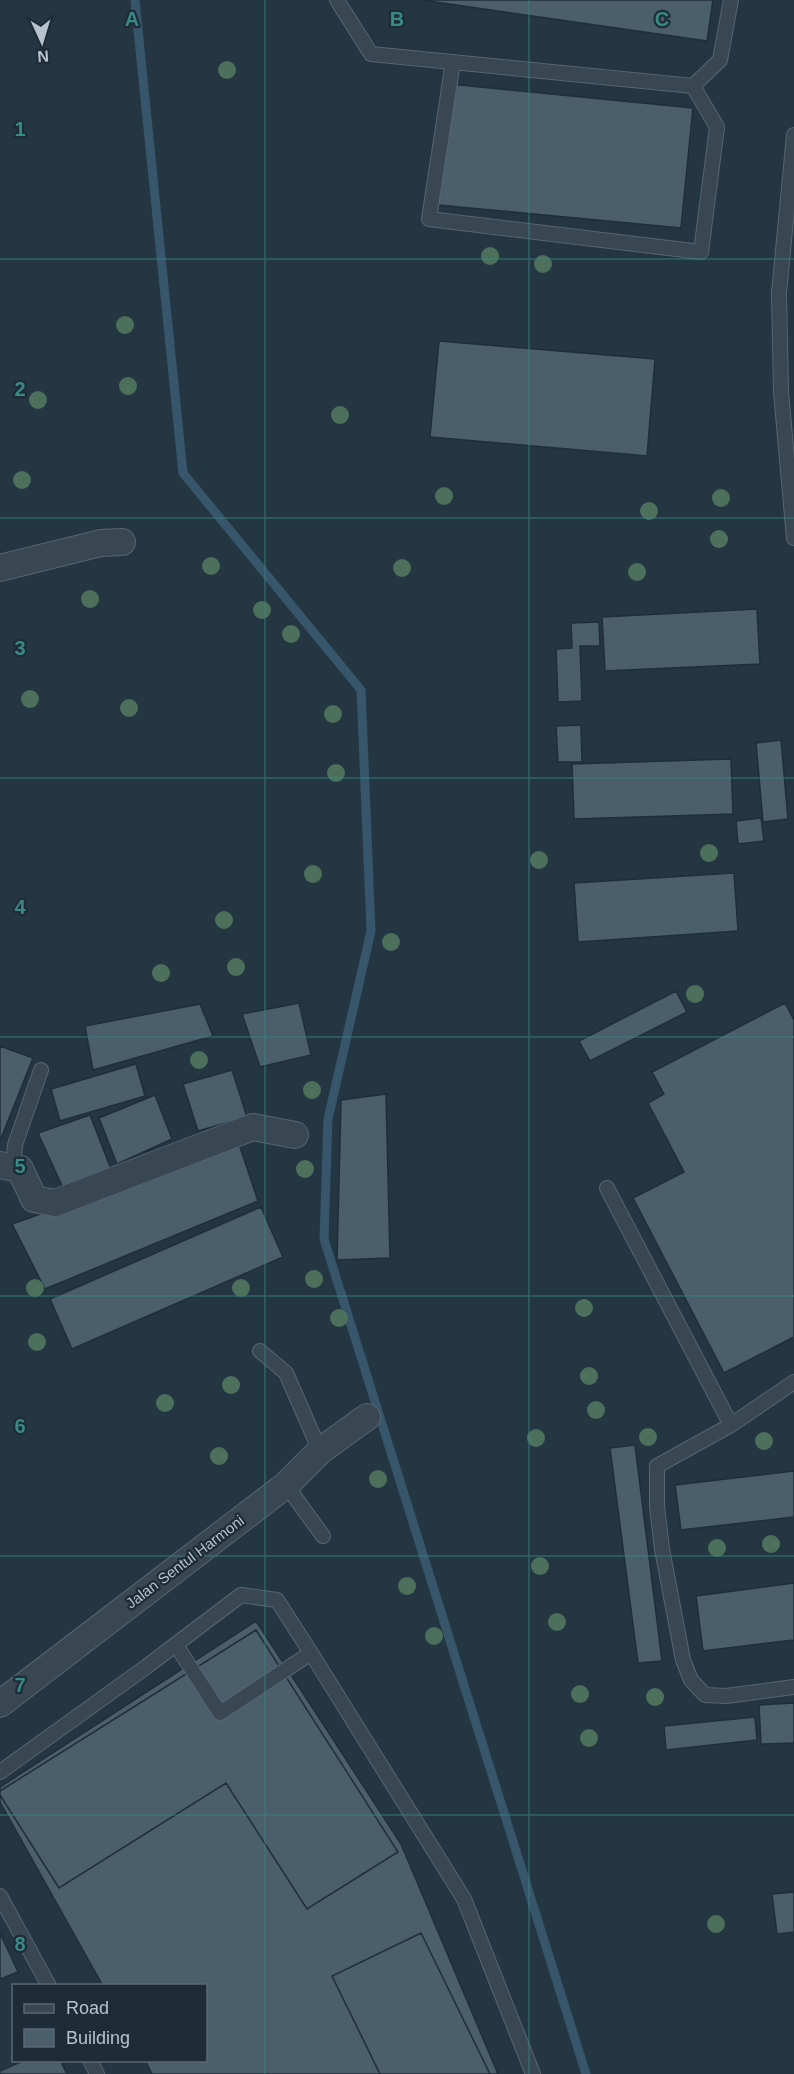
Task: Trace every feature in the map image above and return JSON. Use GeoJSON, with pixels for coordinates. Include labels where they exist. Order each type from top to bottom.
{"type":"FeatureCollection","features":[{"type":"Feature","properties":{"kind":"street"},"geometry":{"type":"LineString","coordinates":[[0,568],[101,543],[122,542]]}},
{"type":"Feature","properties":{"kind":"street"},"geometry":{"type":"LineString","coordinates":[[7,1167],[20,1169],[34,1199],[55,1203],[253,1127],[295,1135]]}},
{"type":"Feature","properties":{"kind":"street","name":"Jalan Sentul Harmoni"},"geometry":{"type":"LineString","coordinates":[[0,1704],[286,1485],[320,1451],[367,1417]]}},
{"type":"Feature","properties":{"kind":"lane"},"geometry":{"type":"LineString","coordinates":[[337,0],[371,54],[693,86],[720,60],[731,0]]}},
{"type":"Feature","properties":{"kind":"lane"},"geometry":{"type":"LineString","coordinates":[[453,62],[429,219],[701,252],[717,127],[693,86]]}},
{"type":"Feature","properties":{"kind":"lane"},"geometry":{"type":"LineString","coordinates":[[794,135],[779,293],[781,392],[794,538]]}},
{"type":"Feature","properties":{"kind":"lane"},"geometry":{"type":"LineString","coordinates":[[7,1167],[41,1070]]}},
{"type":"Feature","properties":{"kind":"lane"},"geometry":{"type":"LineString","coordinates":[[607,1188],[731,1425]]}},
{"type":"Feature","properties":{"kind":"lane"},"geometry":{"type":"LineString","coordinates":[[260,1351],[286,1373],[320,1451]]}},
{"type":"Feature","properties":{"kind":"lane"},"geometry":{"type":"LineString","coordinates":[[794,1382],[731,1425],[657,1466],[657,1506],[661,1539],[683,1660],[691,1680],[705,1695],[726,1696],[794,1687]]}},
{"type":"Feature","properties":{"kind":"lane"},"geometry":{"type":"LineString","coordinates":[[286,1485],[323,1536]]}},
{"type":"Feature","properties":{"kind":"lane"},"geometry":{"type":"LineString","coordinates":[[0,1773],[241,1595],[277,1600],[464,1899],[533,2074]]}},
{"type":"Feature","properties":{"kind":"lane"},"geometry":{"type":"LineString","coordinates":[[176,1645],[220,1713],[312,1653]]}},
{"type":"Feature","properties":{"kind":"lane"},"geometry":{"type":"LineString","coordinates":[[0,1896],[48,1984]]}},
{"type":"Feature","properties":{"kind":"building"},"geometry":{"type":"Polygon","coordinates":[[[421,0],[713,0],[707,41],[421,0]]]}},
{"type":"Feature","properties":{"kind":"building"},"geometry":{"type":"Polygon","coordinates":[[[450,84],[693,108],[681,228],[438,205],[450,84]]]}},
{"type":"Feature","properties":{"kind":"building"},"geometry":{"type":"Polygon","coordinates":[[[439,341],[655,359],[647,456],[430,437],[439,341]]]}},
{"type":"Feature","properties":{"kind":"building"},"geometry":{"type":"Polygon","coordinates":[[[757,609],[760,664],[605,671],[602,617],[757,609]]]}},
{"type":"Feature","properties":{"kind":"building"},"geometry":{"type":"Polygon","coordinates":[[[599,622],[600,646],[580,646],[582,701],[558,702],[556,649],[572,648],[571,623],[599,622]]]}},
{"type":"Feature","properties":{"kind":"building"},"geometry":{"type":"Polygon","coordinates":[[[581,725],[582,762],[558,762],[556,726],[581,725]]]}},
{"type":"Feature","properties":{"kind":"building"},"geometry":{"type":"Polygon","coordinates":[[[781,740],[788,819],[763,822],[756,743],[781,740]]]}},
{"type":"Feature","properties":{"kind":"building"},"geometry":{"type":"Polygon","coordinates":[[[731,759],[733,814],[574,819],[572,764],[731,759]]]}},
{"type":"Feature","properties":{"kind":"building"},"geometry":{"type":"Polygon","coordinates":[[[761,818],[764,841],[738,844],[736,821],[761,818]]]}},
{"type":"Feature","properties":{"kind":"building"},"geometry":{"type":"Polygon","coordinates":[[[734,873],[738,931],[578,942],[574,883],[734,873]]]}},
{"type":"Feature","properties":{"kind":"building"},"geometry":{"type":"Polygon","coordinates":[[[676,991],[687,1012],[590,1061],[579,1041],[676,991]]]}},
{"type":"Feature","properties":{"kind":"building"},"geometry":{"type":"Polygon","coordinates":[[[299,1003],[311,1055],[260,1067],[242,1014],[299,1003]]]}},
{"type":"Feature","properties":{"kind":"building"},"geometry":{"type":"Polygon","coordinates":[[[785,1003],[794,1020],[794,1337],[724,1373],[633,1198],[684,1172],[648,1103],[664,1094],[652,1072],[785,1003]]]}},
{"type":"Feature","properties":{"kind":"building"},"geometry":{"type":"Polygon","coordinates":[[[200,1004],[213,1036],[93,1070],[85,1026],[200,1004]]]}},
{"type":"Feature","properties":{"kind":"building"},"geometry":{"type":"Polygon","coordinates":[[[0,1046],[33,1058],[0,1141],[0,1046]]]}},
{"type":"Feature","properties":{"kind":"building"},"geometry":{"type":"Polygon","coordinates":[[[136,1064],[145,1096],[60,1121],[51,1089],[136,1064]]]}},
{"type":"Feature","properties":{"kind":"building"},"geometry":{"type":"Polygon","coordinates":[[[232,1070],[247,1117],[198,1131],[183,1084],[232,1070]]]}},
{"type":"Feature","properties":{"kind":"building"},"geometry":{"type":"Polygon","coordinates":[[[386,1094],[390,1258],[337,1260],[341,1100],[386,1094]]]}},
{"type":"Feature","properties":{"kind":"building"},"geometry":{"type":"Polygon","coordinates":[[[155,1095],[172,1139],[117,1164],[99,1118],[155,1095]]]}},
{"type":"Feature","properties":{"kind":"building"},"geometry":{"type":"Polygon","coordinates":[[[90,1115],[111,1169],[63,1188],[38,1133],[90,1115]]]}},
{"type":"Feature","properties":{"kind":"building"},"geometry":{"type":"Polygon","coordinates":[[[239,1144],[258,1201],[45,1289],[12,1224],[239,1144]]]}},
{"type":"Feature","properties":{"kind":"building"},"geometry":{"type":"Polygon","coordinates":[[[261,1207],[283,1257],[72,1349],[50,1299],[261,1207]]]}},
{"type":"Feature","properties":{"kind":"building"},"geometry":{"type":"Polygon","coordinates":[[[635,1445],[662,1661],[638,1663],[610,1448],[635,1445]]]}},
{"type":"Feature","properties":{"kind":"building"},"geometry":{"type":"Polygon","coordinates":[[[794,1471],[794,1517],[681,1530],[675,1485],[794,1471]]]}},
{"type":"Feature","properties":{"kind":"building"},"geometry":{"type":"Polygon","coordinates":[[[794,1583],[794,1640],[703,1651],[696,1596],[794,1583]]]}},
{"type":"Feature","properties":{"kind":"building"},"geometry":{"type":"Polygon","coordinates":[[[256,1621],[401,1844],[498,2074],[152,2074],[146,2062],[207,2062],[207,1984],[102,1984],[0,1802],[0,1787],[256,1621]]]}},
{"type":"Feature","properties":{"kind":"building"},"geometry":{"type":"Polygon","coordinates":[[[256,1630],[398,1852],[307,1909],[226,1783],[59,1888],[0,1795],[0,1791],[256,1630]]]}},
{"type":"Feature","properties":{"kind":"building"},"geometry":{"type":"Polygon","coordinates":[[[794,1703],[794,1743],[761,1744],[759,1705],[794,1703]]]}},
{"type":"Feature","properties":{"kind":"building"},"geometry":{"type":"Polygon","coordinates":[[[755,1717],[757,1740],[666,1750],[664,1726],[755,1717]]]}},
{"type":"Feature","properties":{"kind":"building"},"geometry":{"type":"Polygon","coordinates":[[[794,1892],[794,1932],[777,1934],[772,1894],[794,1892]]]}},
{"type":"Feature","properties":{"kind":"building"},"geometry":{"type":"Polygon","coordinates":[[[0,1933],[18,1972],[0,1979],[0,1933]]]}},
{"type":"Feature","properties":{"kind":"building"},"geometry":{"type":"Polygon","coordinates":[[[421,1933],[490,2074],[380,2074],[332,1976],[421,1933]]]}},
{"type":"Feature","properties":{"kind":"building"},"geometry":{"type":"Polygon","coordinates":[[[20,2062],[61,2062],[67,2074],[0,2074],[0,2071],[20,2062]]]}},
{"type":"Feature","properties":{"kind":"waterway"},"geometry":{"type":"LineString","coordinates":[[135,0],[183,473],[361,690],[371,931],[328,1119],[324,1239],[586,2074]]}}]}
